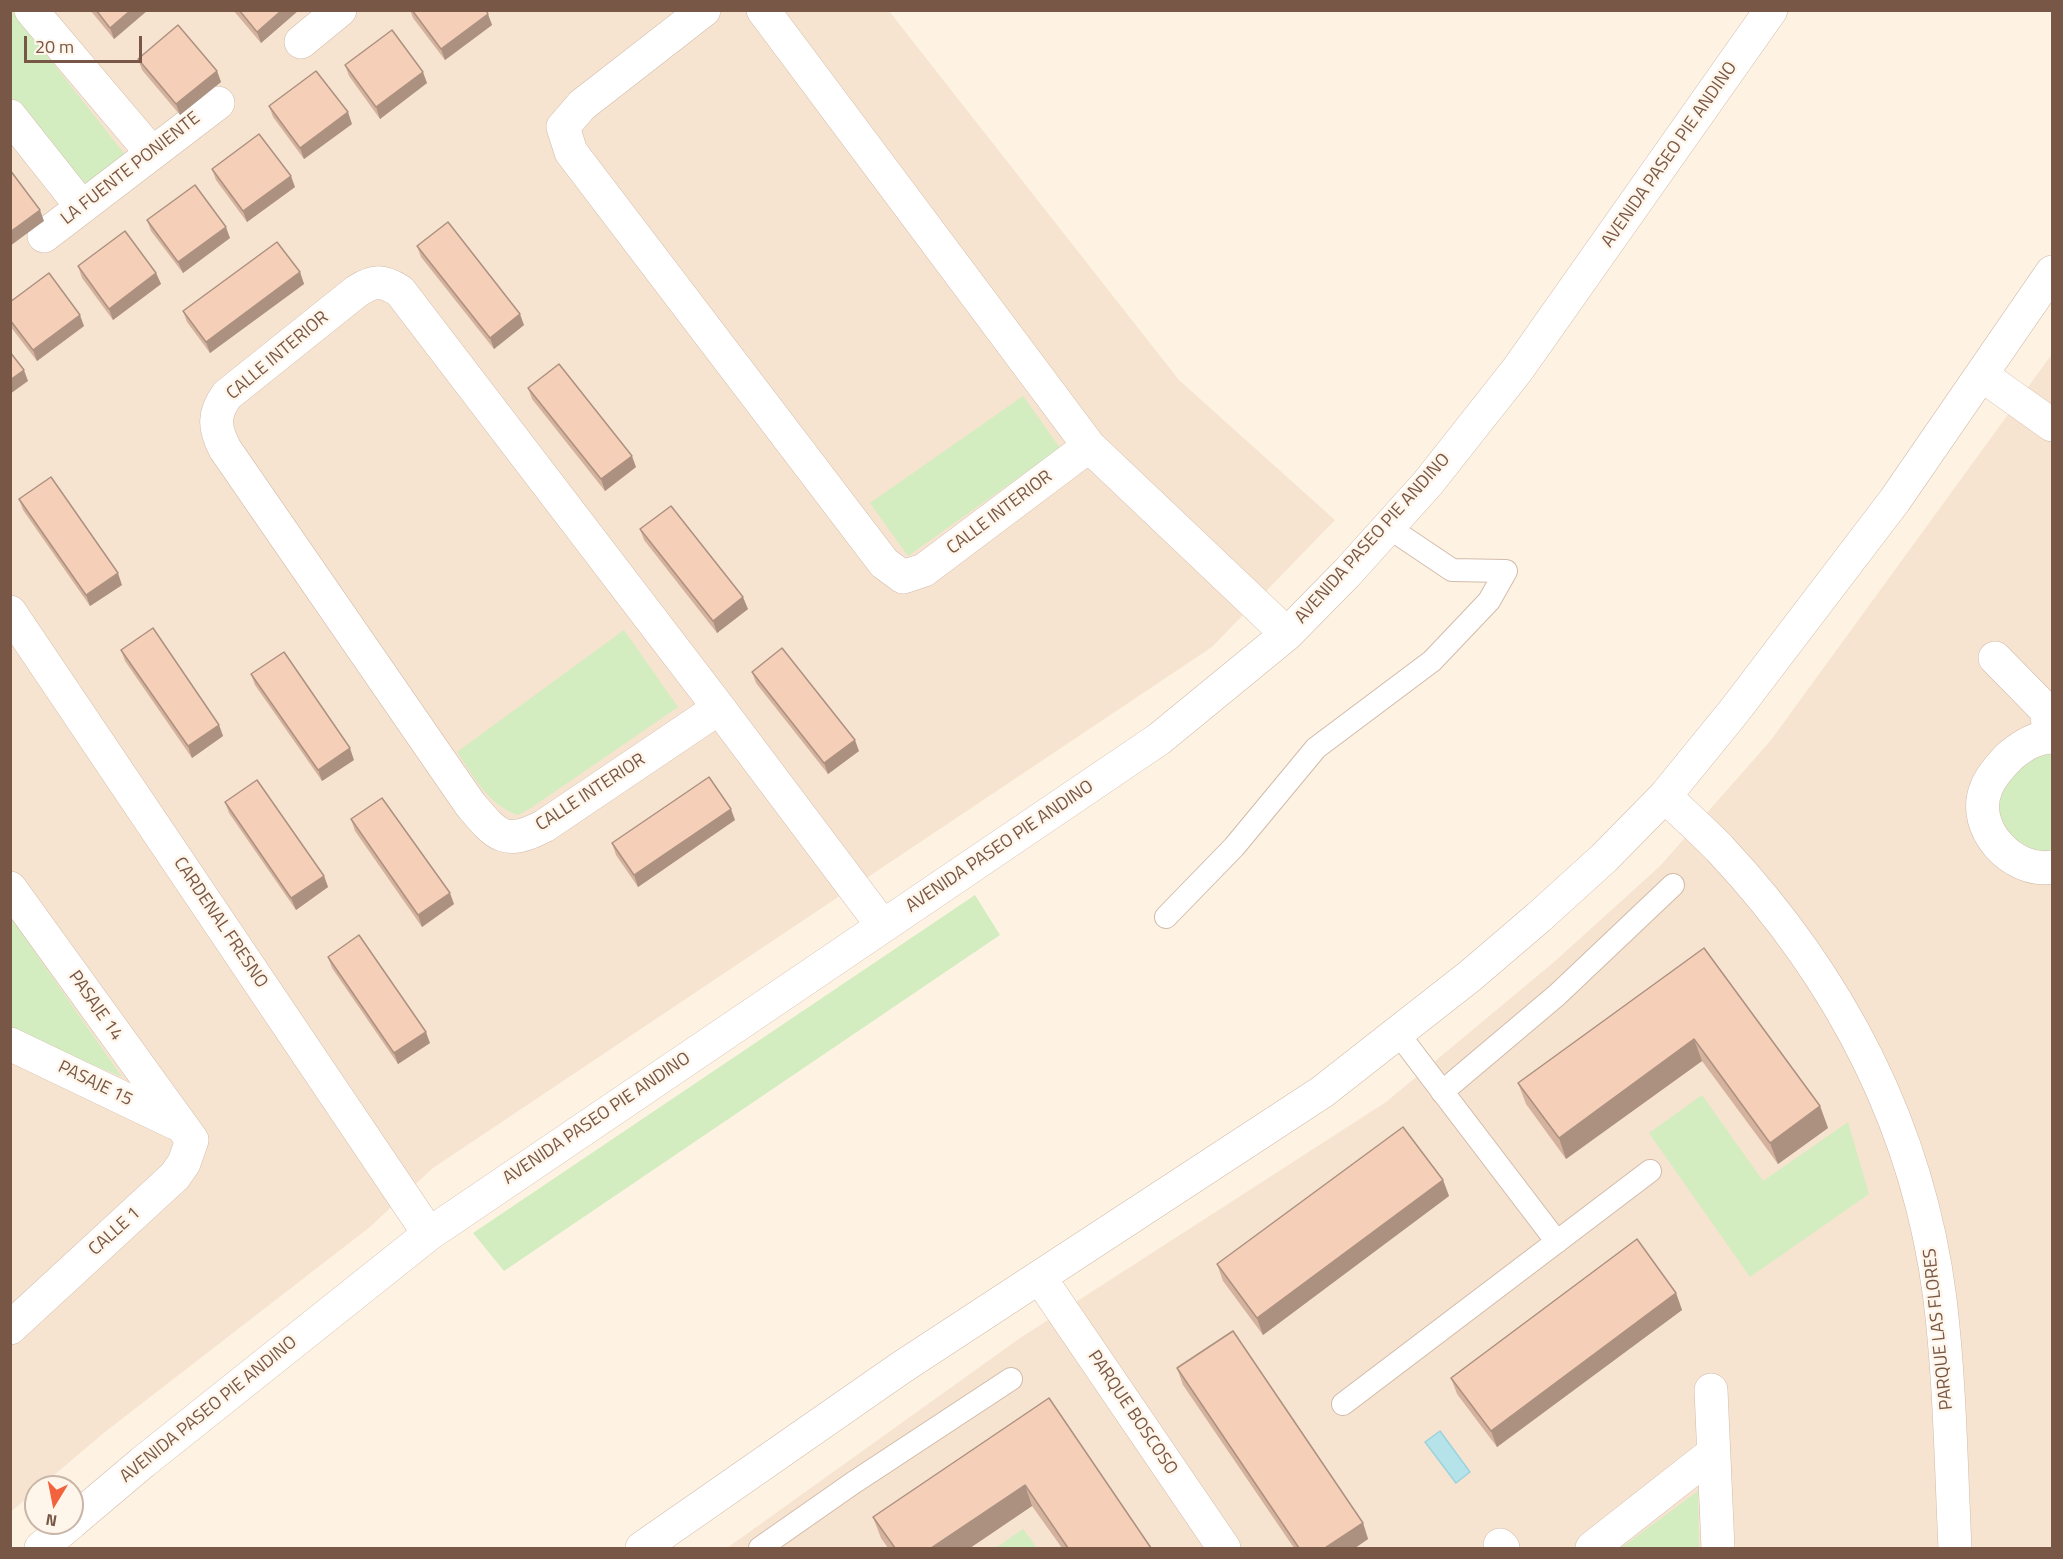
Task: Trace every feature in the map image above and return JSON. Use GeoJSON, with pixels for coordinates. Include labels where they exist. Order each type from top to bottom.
{"type":"FeatureCollection","features":[{"type":"Feature","properties":{"kind":"street"},"geometry":{"type":"LineString","coordinates":[[31,10],[151,152]]}},
{"type":"Feature","properties":{"kind":"street"},"geometry":{"type":"LineString","coordinates":[[301,42],[340,10]]}},
{"type":"Feature","properties":{"kind":"street","name":"CALLE INTERIOR"},"geometry":{"type":"LineString","coordinates":[[704,10],[582,105],[562,127],[571,152],[884,563],[903,577],[924,570],[1089,446]]}},
{"type":"Feature","properties":{"kind":"street"},"geometry":{"type":"LineString","coordinates":[[763,10],[1089,446],[1287,634]]}},
{"type":"Feature","properties":{"kind":"street","name":"AVENIDA PASEO PIE ANDINO"},"geometry":{"type":"LineString","coordinates":[[84,1513],[143,1462],[429,1234],[1159,739],[1287,634],[1428,483],[1518,369],[1771,10]]}},
{"type":"Feature","properties":{"kind":"street","name":"LA FUENTE PONIENTE"},"geometry":{"type":"LineString","coordinates":[[44,236],[218,103]]}},
{"type":"Feature","properties":{"kind":"street"},"geometry":{"type":"LineString","coordinates":[[10,116],[82,207]]}},
{"type":"Feature","properties":{"kind":"street"},"geometry":{"type":"LineString","coordinates":[[642,1548],[902,1367],[1322,1092],[1470,976],[1604,858],[1665,796],[1803,622],[1983,376],[2052,272]]}},
{"type":"Feature","properties":{"kind":"street","name":"CALLE INTERIOR"},"geometry":{"type":"LineString","coordinates":[[719,708],[544,826],[524,837],[503,837],[485,822],[470,804],[225,448],[217,434],[215,420],[219,407],[227,395],[357,291],[370,282],[386,282],[412,304],[719,708],[882,925]]}},
{"type":"Feature","properties":{"kind":"street"},"geometry":{"type":"LineString","coordinates":[[1983,376],[2052,425]]}},
{"type":"Feature","properties":{"kind":"street","name":"CARDENAL FRESNO"},"geometry":{"type":"LineString","coordinates":[[10,612],[429,1234]]}},
{"type":"Feature","properties":{"kind":"street"},"geometry":{"type":"LineString","coordinates":[[1995,658],[2046,710],[2051,736],[2025,744],[2009,758],[1985,789],[1983,810],[1985,822],[1992,836],[2009,856],[2032,867],[2052,867]]}},
{"type":"Feature","properties":{"kind":"street","name":"PARQUE LAS FLORES"},"geometry":{"type":"LineString","coordinates":[[1665,796],[1720,849],[1804,950],[1834,995],[1861,1044],[1903,1142],[1929,1235],[1940,1298],[1955,1548]]}},
{"type":"Feature","properties":{"kind":"street","name":"PASAJE 14"},"geometry":{"type":"LineString","coordinates":[[10,888],[179,1125]]}},
{"type":"Feature","properties":{"kind":"street","name":"PASAJE 15"},"geometry":{"type":"LineString","coordinates":[[10,1044],[179,1125]]}},
{"type":"Feature","properties":{"kind":"street","name":"CALLE 1"},"geometry":{"type":"LineString","coordinates":[[11,1326],[175,1176],[184,1163],[192,1140],[179,1125]]}},
{"type":"Feature","properties":{"kind":"street","name":"PARQUE BOSCOSO"},"geometry":{"type":"LineString","coordinates":[[1040,1278],[1224,1548]]}},
{"type":"Feature","properties":{"kind":"street"},"geometry":{"type":"LineString","coordinates":[[1710,1390],[1718,1548]]}},
{"type":"Feature","properties":{"kind":"street"},"geometry":{"type":"LineString","coordinates":[[1592,1548],[1713,1453]]}},
{"type":"Feature","properties":{"kind":"street","name":"AVENIDA PASEO PIE ANDINO"},"geometry":{"type":"LineString","coordinates":[[41,1548],[57,1535]]}},
{"type":"Feature","properties":{"kind":"lane"},"geometry":{"type":"LineString","coordinates":[[1166,917],[1234,847],[1316,748],[1432,661],[1489,600],[1506,571],[1452,570],[1388,527]]}},
{"type":"Feature","properties":{"kind":"lane"},"geometry":{"type":"LineString","coordinates":[[1442,1092],[1557,995],[1673,885]]}},
{"type":"Feature","properties":{"kind":"lane"},"geometry":{"type":"LineString","coordinates":[[1396,1032],[1557,1242]]}},
{"type":"Feature","properties":{"kind":"lane"},"geometry":{"type":"LineString","coordinates":[[1343,1404],[1650,1171]]}},
{"type":"Feature","properties":{"kind":"lane"},"geometry":{"type":"LineString","coordinates":[[760,1548],[853,1483],[1011,1379]]}},
{"type":"Feature","properties":{"kind":"shaded area"},"geometry":{"type":"Polygon","coordinates":[[[11,11],[889,11],[1179,380],[1335,520],[1212,647],[433,1168],[370,1227],[105,1432],[54,1475],[24,1475],[24,1501],[11,1512],[11,11]]]}},
{"type":"Feature","properties":{"kind":"shaded area"},"geometry":{"type":"Polygon","coordinates":[[[2052,354],[2052,1548],[727,1548],[1020,1338],[1386,1102],[1554,962],[1660,866],[1771,740],[2052,354]]]}},
{"type":"Feature","properties":{"kind":"green space"},"geometry":{"type":"Polygon","coordinates":[[[11,10],[130,161],[88,194],[11,97],[11,10]]]}},
{"type":"Feature","properties":{"kind":"green space"},"geometry":{"type":"Polygon","coordinates":[[[1023,396],[1060,448],[908,556],[870,503],[1023,396]]]}},
{"type":"Feature","properties":{"kind":"green space"},"geometry":{"type":"Polygon","coordinates":[[[624,630],[678,707],[531,808],[518,815],[498,804],[483,789],[457,752],[624,630]]]}},
{"type":"Feature","properties":{"kind":"green space"},"geometry":{"type":"Polygon","coordinates":[[[2052,746],[2052,855],[2050,855],[2023,844],[2008,833],[2002,826],[1996,807],[2003,779],[2052,746]]]}},
{"type":"Feature","properties":{"kind":"green space"},"geometry":{"type":"Polygon","coordinates":[[[975,895],[1000,935],[504,1271],[473,1233],[975,895]]]}},
{"type":"Feature","properties":{"kind":"green space"},"geometry":{"type":"Polygon","coordinates":[[[11,918],[122,1077],[11,1030],[11,918]]]}},
{"type":"Feature","properties":{"kind":"green space"},"geometry":{"type":"Polygon","coordinates":[[[1702,1095],[1763,1181],[1848,1122],[1869,1194],[1750,1277],[1649,1133],[1702,1095]]]}},
{"type":"Feature","properties":{"kind":"green space"},"geometry":{"type":"Polygon","coordinates":[[[1698,1491],[1699,1548],[1621,1548],[1698,1491]]]}},
{"type":"Feature","properties":{"kind":"green space"},"geometry":{"type":"Polygon","coordinates":[[[1023,1529],[1037,1548],[996,1548],[1023,1529]]]}},
{"type":"Feature","properties":{"kind":"water"},"geometry":{"type":"Polygon","coordinates":[[[1440,1431],[1470,1472],[1456,1483],[1425,1442],[1440,1431]]]}},
{"type":"Feature","properties":{"kind":"building"},"geometry":{"type":"Polygon","coordinates":[[[96,10],[131,10],[110,28],[96,10]]]}},
{"type":"Feature","properties":{"kind":"building"},"geometry":{"type":"Polygon","coordinates":[[[239,10],[282,10],[257,32],[239,10]]]}},
{"type":"Feature","properties":{"kind":"building"},"geometry":{"type":"Polygon","coordinates":[[[412,10],[486,10],[488,14],[441,49],[412,10]]]}},
{"type":"Feature","properties":{"kind":"building"},"geometry":{"type":"Polygon","coordinates":[[[178,25],[217,71],[176,104],[138,59],[178,25]]]}},
{"type":"Feature","properties":{"kind":"building"},"geometry":{"type":"Polygon","coordinates":[[[392,30],[423,72],[376,107],[345,65],[392,30]]]}},
{"type":"Feature","properties":{"kind":"building"},"geometry":{"type":"Polygon","coordinates":[[[316,71],[348,112],[300,148],[269,106],[316,71]]]}},
{"type":"Feature","properties":{"kind":"building"},"geometry":{"type":"Polygon","coordinates":[[[259,134],[291,176],[243,211],[212,169],[259,134]]]}},
{"type":"Feature","properties":{"kind":"building"},"geometry":{"type":"Polygon","coordinates":[[[10,170],[40,210],[10,232],[10,170]]]}},
{"type":"Feature","properties":{"kind":"building"},"geometry":{"type":"Polygon","coordinates":[[[195,185],[226,227],[178,262],[147,220],[195,185]]]}},
{"type":"Feature","properties":{"kind":"building"},"geometry":{"type":"Polygon","coordinates":[[[448,222],[520,314],[490,338],[417,246],[448,222]]]}},
{"type":"Feature","properties":{"kind":"building"},"geometry":{"type":"Polygon","coordinates":[[[125,231],[156,273],[109,309],[78,266],[125,231]]]}},
{"type":"Feature","properties":{"kind":"building"},"geometry":{"type":"Polygon","coordinates":[[[277,242],[300,272],[206,342],[183,311],[277,242]]]}},
{"type":"Feature","properties":{"kind":"building"},"geometry":{"type":"Polygon","coordinates":[[[49,273],[80,315],[33,350],[10,320],[10,302],[49,273]]]}},
{"type":"Feature","properties":{"kind":"building"},"geometry":{"type":"Polygon","coordinates":[[[10,352],[24,370],[10,380],[10,352]]]}},
{"type":"Feature","properties":{"kind":"building"},"geometry":{"type":"Polygon","coordinates":[[[559,364],[632,456],[601,479],[528,388],[559,364]]]}},
{"type":"Feature","properties":{"kind":"building"},"geometry":{"type":"Polygon","coordinates":[[[51,477],[118,573],[86,595],[19,499],[51,477]]]}},
{"type":"Feature","properties":{"kind":"building"},"geometry":{"type":"Polygon","coordinates":[[[671,506],[743,597],[713,621],[640,529],[671,506]]]}},
{"type":"Feature","properties":{"kind":"building"},"geometry":{"type":"Polygon","coordinates":[[[153,628],[219,725],[188,746],[121,650],[153,628]]]}},
{"type":"Feature","properties":{"kind":"building"},"geometry":{"type":"Polygon","coordinates":[[[782,648],[855,740],[824,763],[752,672],[782,648]]]}},
{"type":"Feature","properties":{"kind":"building"},"geometry":{"type":"Polygon","coordinates":[[[284,652],[350,748],[318,770],[251,674],[284,652]]]}},
{"type":"Feature","properties":{"kind":"building"},"geometry":{"type":"Polygon","coordinates":[[[709,777],[731,809],[634,875],[612,843],[709,777]]]}},
{"type":"Feature","properties":{"kind":"building"},"geometry":{"type":"Polygon","coordinates":[[[257,780],[324,876],[291,898],[225,802],[257,780]]]}},
{"type":"Feature","properties":{"kind":"building"},"geometry":{"type":"Polygon","coordinates":[[[382,798],[450,893],[418,915],[351,819],[382,798]]]}},
{"type":"Feature","properties":{"kind":"building"},"geometry":{"type":"Polygon","coordinates":[[[359,935],[426,1032],[394,1053],[328,957],[359,935]]]}},
{"type":"Feature","properties":{"kind":"building"},"geometry":{"type":"Polygon","coordinates":[[[1704,948],[1820,1106],[1770,1143],[1694,1039],[1559,1138],[1518,1083],[1704,948]]]}},
{"type":"Feature","properties":{"kind":"building"},"geometry":{"type":"Polygon","coordinates":[[[1403,1127],[1443,1180],[1257,1318],[1217,1264],[1403,1127]]]}},
{"type":"Feature","properties":{"kind":"building"},"geometry":{"type":"Polygon","coordinates":[[[1637,1239],[1676,1293],[1491,1431],[1451,1378],[1637,1239]]]}},
{"type":"Feature","properties":{"kind":"building"},"geometry":{"type":"Polygon","coordinates":[[[1233,1331],[1363,1523],[1325,1548],[1299,1548],[1177,1368],[1233,1331]]]}},
{"type":"Feature","properties":{"kind":"building"},"geometry":{"type":"Polygon","coordinates":[[[1049,1398],[1151,1548],[1068,1548],[1025,1485],[931,1548],[895,1548],[873,1517],[1049,1398]]]}}]}
